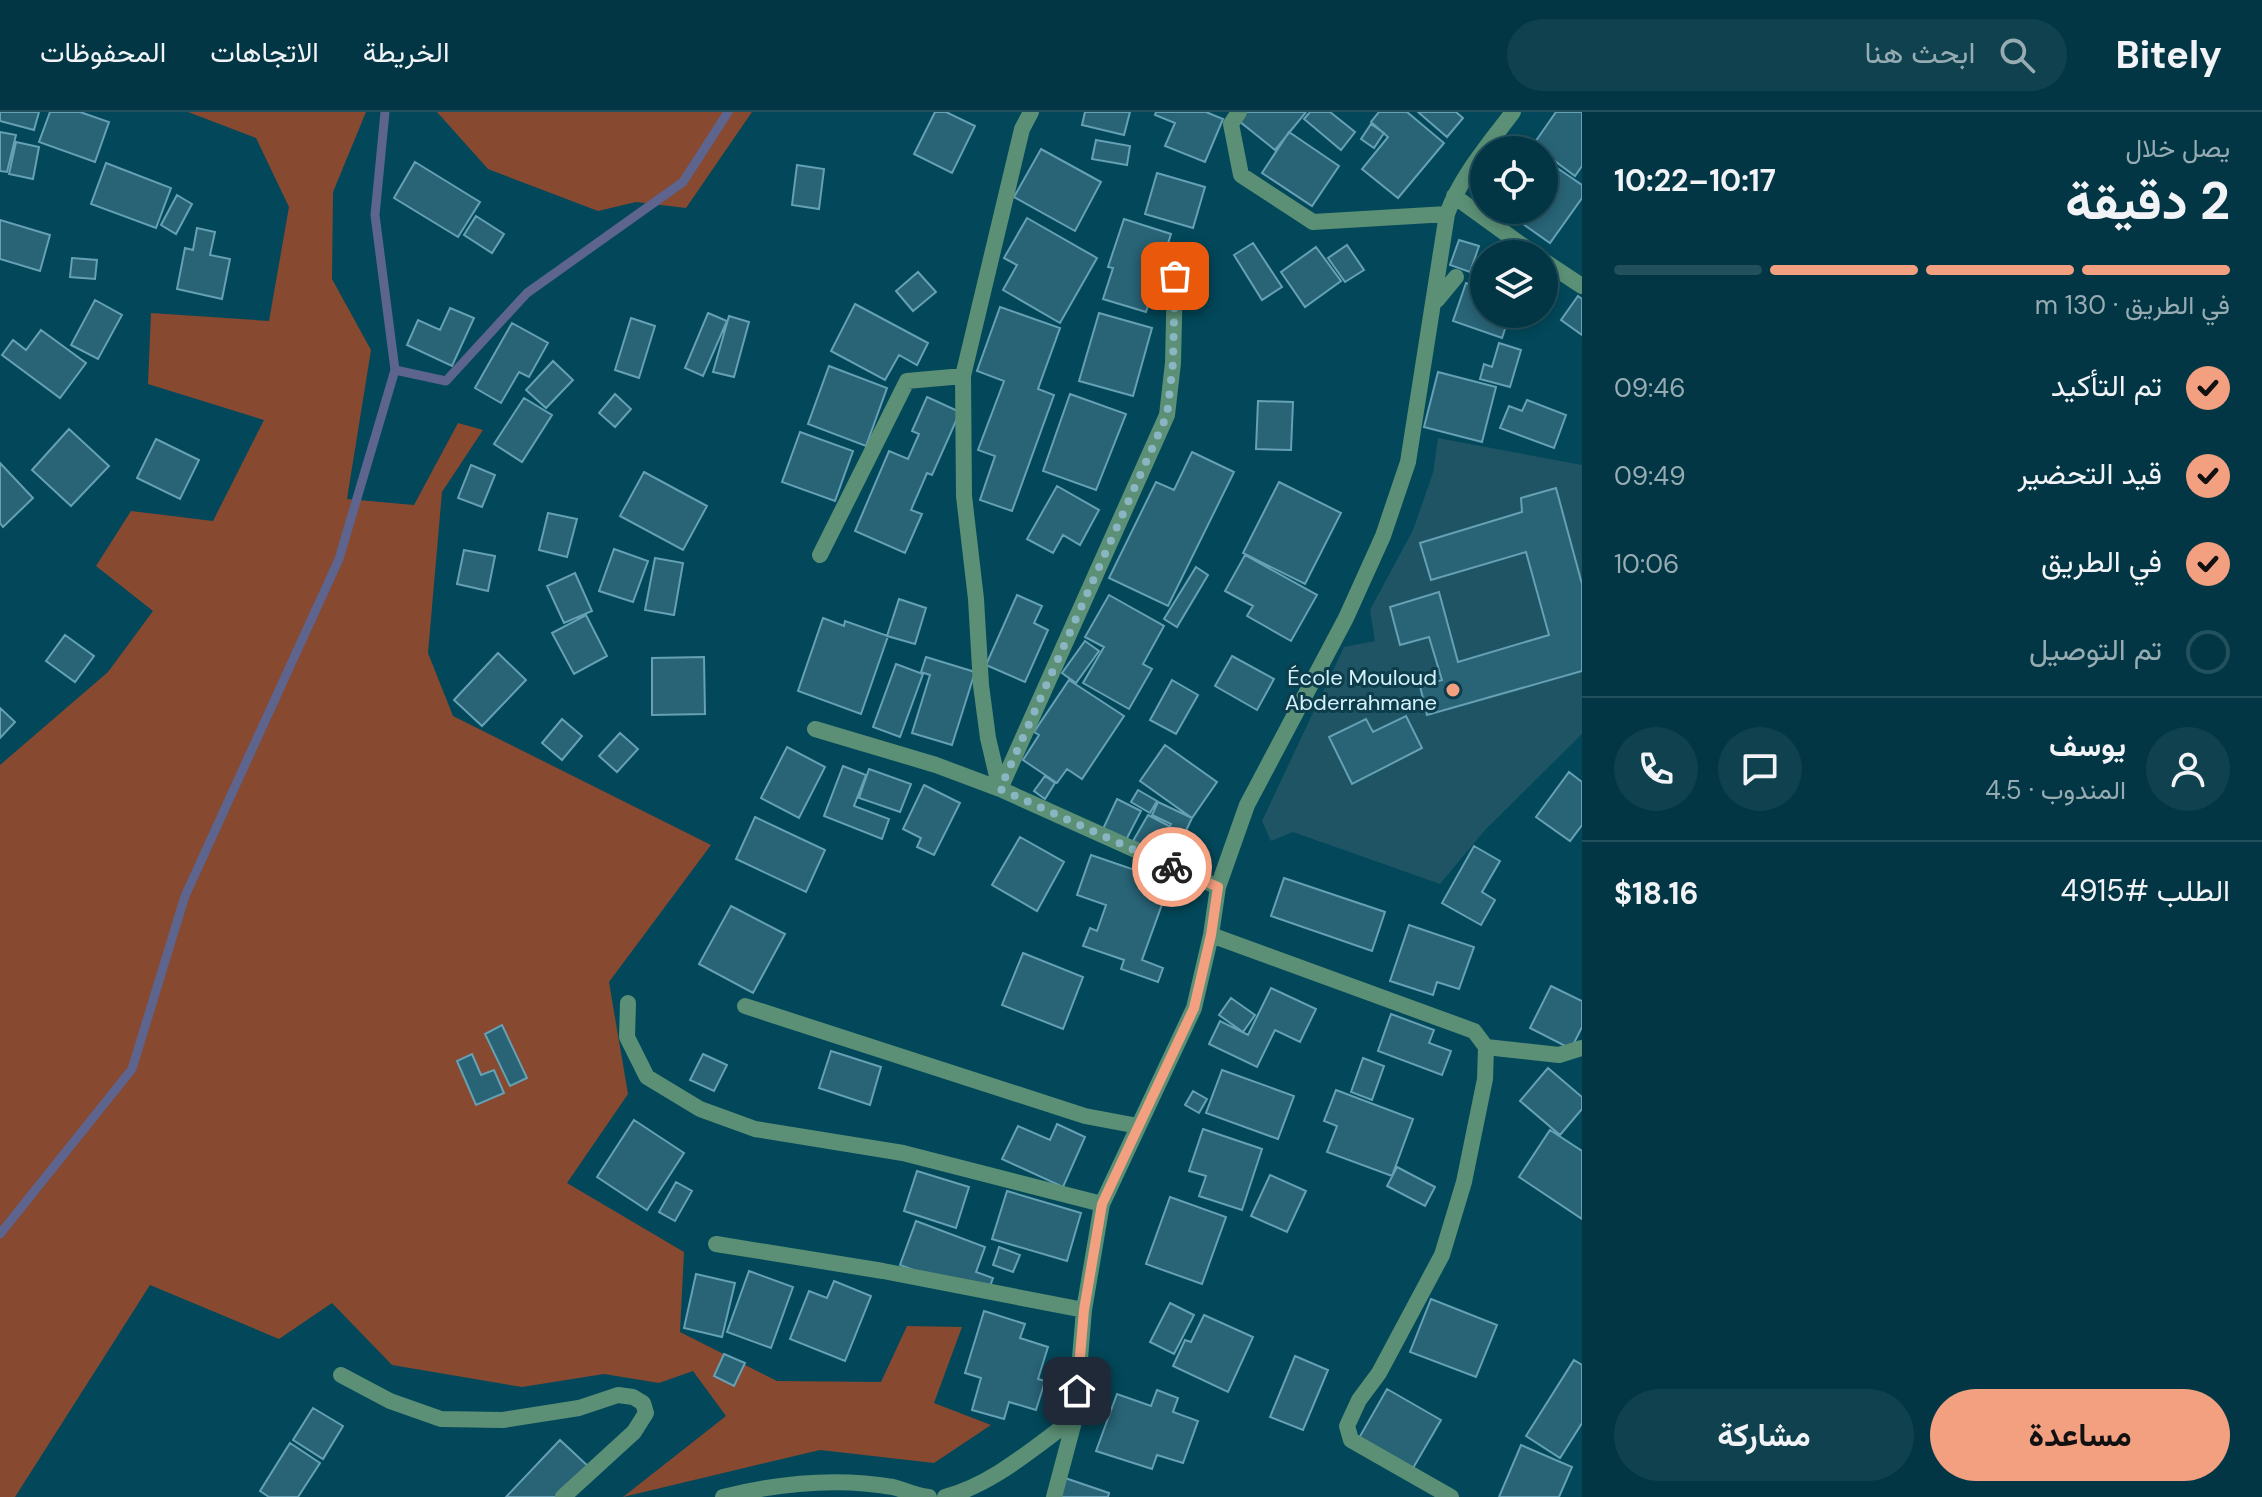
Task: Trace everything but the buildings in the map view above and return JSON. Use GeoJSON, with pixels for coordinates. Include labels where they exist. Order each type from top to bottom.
{"type":"FeatureCollection","features":[{"type":"Feature","properties":{"kind":"street"},"geometry":{"type":"LineString","coordinates":[[1000,789],[988,738],[981,685],[976,599],[964,496],[963,376],[1022,129],[1031,112]]}},
{"type":"Feature","properties":{"kind":"street"},"geometry":{"type":"LineString","coordinates":[[1239,112],[1231,124],[1241,175],[1313,222],[1447,214]]}},
{"type":"Feature","properties":{"kind":"street"},"geometry":{"type":"LineString","coordinates":[[1054,1497],[1075,1418],[1084,1310],[1102,1204],[1194,1008],[1211,935],[1218,887],[1247,805],[1346,618],[1383,536],[1408,462],[1447,214],[1454,196],[1513,112]]}},
{"type":"Feature","properties":{"kind":"street"},"geometry":{"type":"LineString","coordinates":[[1454,196],[1515,240]]}},
{"type":"Feature","properties":{"kind":"street"},"geometry":{"type":"LineString","coordinates":[[1558,270],[1582,286]]}},
{"type":"Feature","properties":{"kind":"street"},"geometry":{"type":"LineString","coordinates":[[1000,789],[1167,415],[1173,363],[1175,276]]}},
{"type":"Feature","properties":{"kind":"street"},"geometry":{"type":"LineString","coordinates":[[1435,301],[1456,277]]}},
{"type":"Feature","properties":{"kind":"street"},"geometry":{"type":"LineString","coordinates":[[820,555],[907,381],[963,376]]}},
{"type":"Feature","properties":{"kind":"street"},"geometry":{"type":"LineString","coordinates":[[815,729],[936,765],[1000,789],[1218,887]]}},
{"type":"Feature","properties":{"kind":"street"},"geometry":{"type":"LineString","coordinates":[[1211,935],[1474,1031],[1486,1047],[1485,1079],[1474,1138],[1442,1255],[1347,1426],[1351,1440],[1451,1497]]}},
{"type":"Feature","properties":{"kind":"street"},"geometry":{"type":"LineString","coordinates":[[628,1003],[627,1037],[647,1077],[700,1109],[755,1129],[903,1153],[1102,1204]]}},
{"type":"Feature","properties":{"kind":"street"},"geometry":{"type":"LineString","coordinates":[[745,1006],[1085,1116],[1138,1126]]}},
{"type":"Feature","properties":{"kind":"street"},"geometry":{"type":"LineString","coordinates":[[1486,1047],[1559,1055],[1582,1048]]}},
{"type":"Feature","properties":{"kind":"street"},"geometry":{"type":"LineString","coordinates":[[716,1244],[883,1271],[1084,1310]]}},
{"type":"Feature","properties":{"kind":"street"},"geometry":{"type":"LineString","coordinates":[[341,1375],[390,1401],[441,1419],[503,1420],[579,1408],[618,1395],[633,1397],[643,1403],[646,1413],[634,1432],[563,1497]]}},
{"type":"Feature","properties":{"kind":"street"},"geometry":{"type":"LineString","coordinates":[[945,1497],[991,1478],[1075,1418]]}},
{"type":"Feature","properties":{"kind":"street"},"geometry":{"type":"LineString","coordinates":[[723,1497],[776,1485],[817,1482],[894,1488],[929,1497]]}},
{"type":"Feature","properties":{"kind":"shaded area"},"geometry":{"type":"Polygon","coordinates":[[[188,112],[366,112],[333,192],[332,279],[371,350],[347,499],[414,505],[458,423],[483,430],[442,492],[428,653],[453,716],[711,845],[609,982],[628,1094],[567,1183],[684,1252],[680,1332],[777,1381],[881,1382],[907,1326],[962,1327],[934,1403],[991,1425],[934,1463],[820,1450],[623,1497],[726,1416],[693,1371],[659,1383],[604,1374],[522,1387],[392,1365],[332,1303],[279,1339],[150,1285],[15,1497],[0,1497],[0,765],[108,672],[153,611],[96,566],[131,511],[213,521],[264,420],[148,384],[151,313],[269,321],[289,207],[256,138],[188,112]]]}},
{"type":"Feature","properties":{"kind":"shaded area"},"geometry":{"type":"Polygon","coordinates":[[[437,112],[752,112],[686,208],[636,202],[598,211],[488,169],[437,112]]]}},
{"type":"Feature","properties":{"kind":"shaded area","name":"École Mouloud Abderrahmane"},"geometry":{"type":"Polygon","coordinates":[[[1438,438],[1582,465],[1582,734],[1485,830],[1440,884],[1293,832],[1271,841],[1262,821],[1344,647],[1375,641],[1370,610],[1413,530],[1433,473],[1438,438]]]}},
{"type":"Feature","properties":{"kind":"waterway"},"geometry":{"type":"LineString","coordinates":[[0,1234],[132,1069],[185,896],[339,559],[395,370],[375,215],[385,112]]}},
{"type":"Feature","properties":{"kind":"waterway"},"geometry":{"type":"LineString","coordinates":[[395,370],[446,381],[527,293],[683,182],[728,112]]}},
{"type":"Feature","properties":{"kind":"way so far"},"geometry":{"type":"LineString","coordinates":[[1172,867],[1000,789],[1167,415],[1173,363],[1175,276]]}},
{"type":"Feature","properties":{"kind":"place","name":"École Mouloud Abderrahmane"},"geometry":{"type":"Point","coordinates":[1453,690]}},
{"type":"Feature","properties":{"kind":"route"},"geometry":{"type":"LineString","coordinates":[[1077,1391],[1084,1310],[1102,1204],[1194,1008],[1211,935],[1218,887],[1172,867]]}}]}
